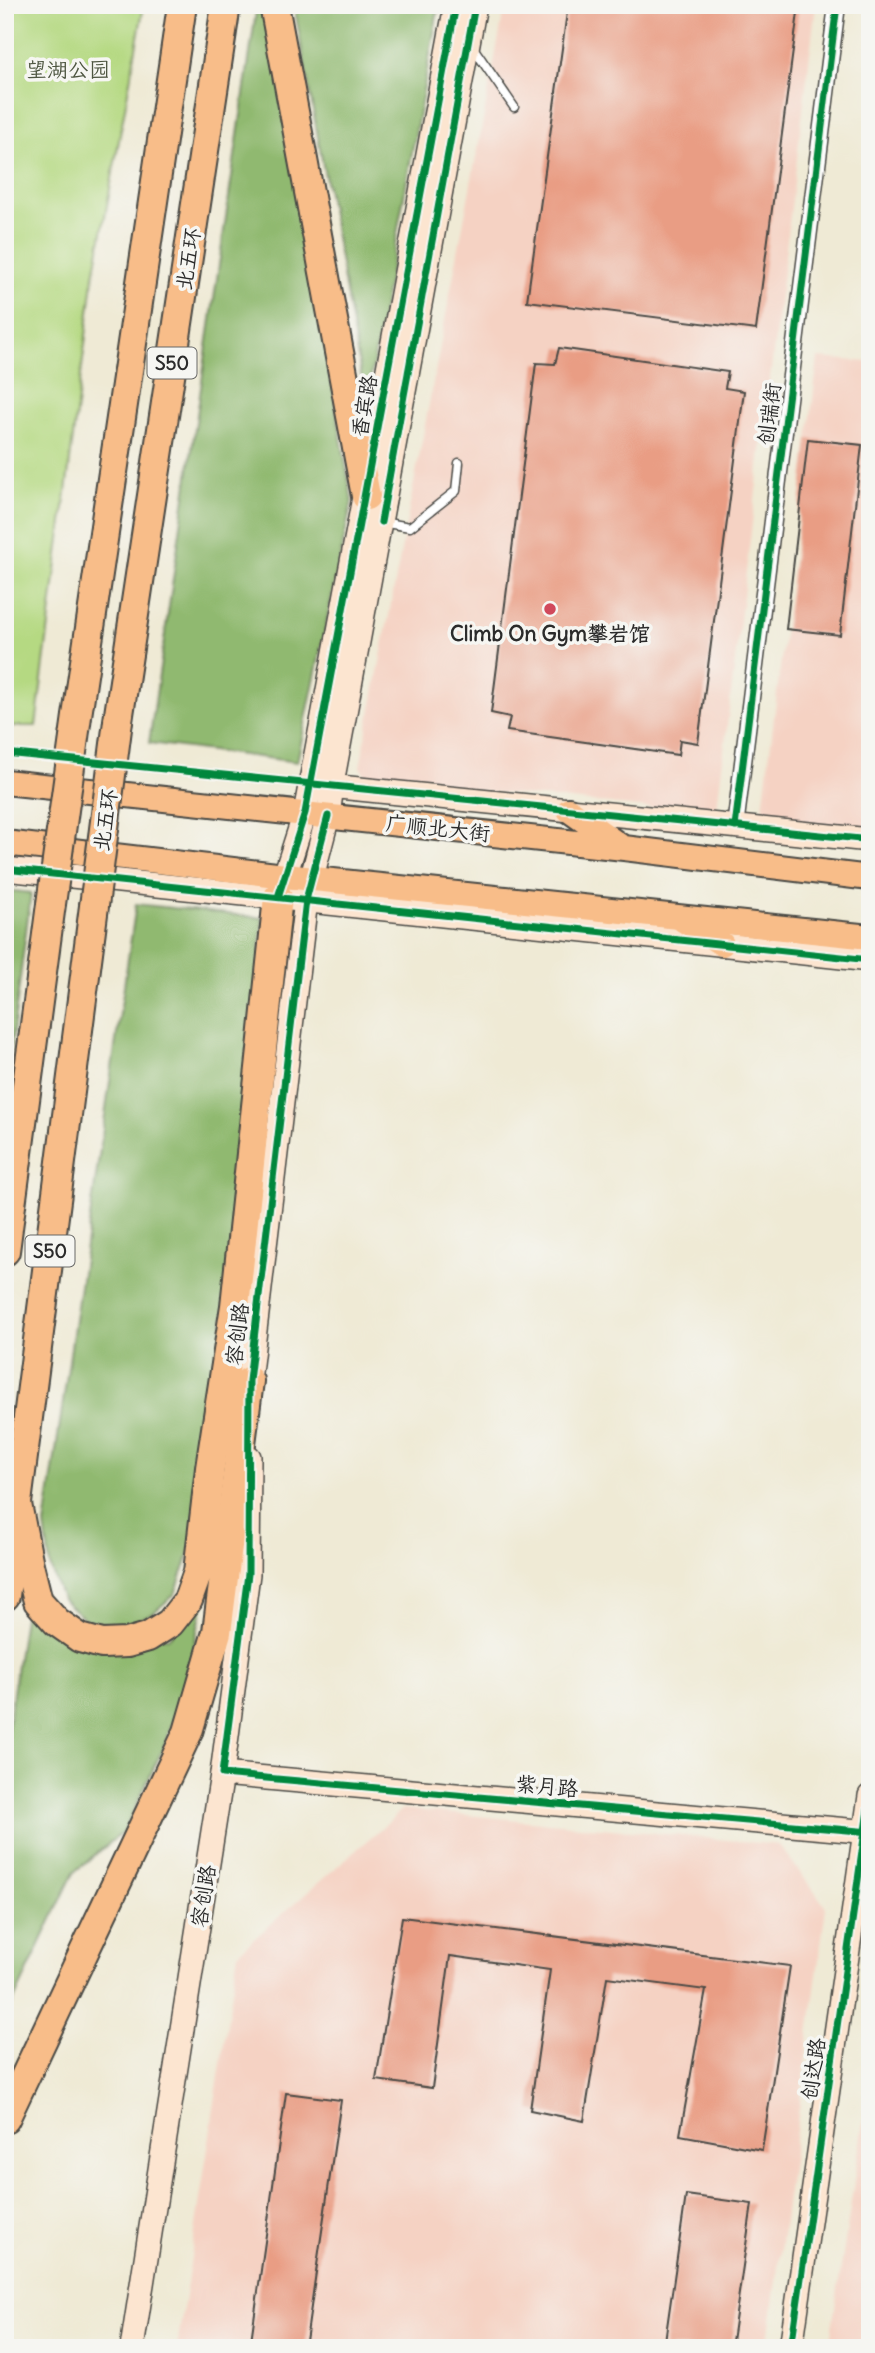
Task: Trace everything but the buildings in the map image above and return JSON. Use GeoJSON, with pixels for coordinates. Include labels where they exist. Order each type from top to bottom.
{"type":"FeatureCollection","features":[{"type":"Feature","properties":{"kind":"highway","name":"北五环"},"geometry":{"type":"LineString","coordinates":[[5,1251],[77,716],[182,5]]}},
{"type":"Feature","properties":{"kind":"highway","name":"北五环"},"geometry":{"type":"LineString","coordinates":[[5,1596],[118,721],[226,5]]}},
{"type":"Feature","properties":{"kind":"highway"},"geometry":{"type":"LineString","coordinates":[[274,5],[366,496]]}},
{"type":"Feature","properties":{"kind":"highway"},"geometry":{"type":"LineString","coordinates":[[18,1504],[38,1601],[57,1622],[80,1638],[102,1644],[127,1643],[148,1637],[170,1623],[188,1600],[198,1572],[210,1468],[235,1306],[281,886]]}},
{"type":"Feature","properties":{"kind":"highway"},"geometry":{"type":"LineString","coordinates":[[5,2119],[188,1732],[217,1632],[249,1381]]}},
{"type":"Feature","properties":{"kind":"main road","name":"广顺北大街"},"geometry":{"type":"LineString","coordinates":[[5,782],[624,848],[870,878]]}},
{"type":"Feature","properties":{"kind":"main road"},"geometry":{"type":"LineString","coordinates":[[569,810],[624,848]]}},
{"type":"Feature","properties":{"kind":"main road"},"geometry":{"type":"LineString","coordinates":[[5,843],[308,889],[680,917],[870,937]]}},
{"type":"Feature","properties":{"kind":"main road"},"geometry":{"type":"LineString","coordinates":[[680,917],[722,944]]}},
{"type":"Feature","properties":{"kind":"street","name":"香宾路"},"geometry":{"type":"LineString","coordinates":[[321,785],[381,522],[459,39],[456,5]]}},
{"type":"Feature","properties":{"kind":"street","name":"香宾路"},"geometry":{"type":"LineString","coordinates":[[317,815],[366,496],[459,39],[475,5]]}},
{"type":"Feature","properties":{"kind":"street","name":"创瑞街"},"geometry":{"type":"LineString","coordinates":[[735,827],[837,5]]}},
{"type":"Feature","properties":{"kind":"street"},"geometry":{"type":"LineString","coordinates":[[366,496],[381,522]]}},
{"type":"Feature","properties":{"kind":"street"},"geometry":{"type":"LineString","coordinates":[[321,785],[870,841]]}},
{"type":"Feature","properties":{"kind":"street"},"geometry":{"type":"LineString","coordinates":[[5,869],[281,886],[317,815]]}},
{"type":"Feature","properties":{"kind":"street","name":"容创路"},"geometry":{"type":"LineString","coordinates":[[132,2348],[222,1774],[248,1574],[249,1381],[317,815]]}},
{"type":"Feature","properties":{"kind":"street"},"geometry":{"type":"LineString","coordinates":[[308,889],[722,944],[870,960]]}},
{"type":"Feature","properties":{"kind":"street","name":"紫月路"},"geometry":{"type":"LineString","coordinates":[[222,1774],[867,1832]]}},
{"type":"Feature","properties":{"kind":"street","name":"创达路"},"geometry":{"type":"LineString","coordinates":[[791,2348],[867,1832],[870,1796]]}},
{"type":"Feature","properties":{"kind":"lane"},"geometry":{"type":"LineString","coordinates":[[459,39],[514,107]]}},
{"type":"Feature","properties":{"kind":"lane"},"geometry":{"type":"LineString","coordinates":[[381,522],[410,527],[456,491],[459,463]]}},
{"type":"Feature","properties":{"kind":"shaded area"},"geometry":{"type":"Polygon","coordinates":[[[505,5],[816,5],[716,815],[368,779],[360,767],[505,5]]]}},
{"type":"Feature","properties":{"kind":"shaded area"},"geometry":{"type":"Polygon","coordinates":[[[818,358],[870,362],[870,832],[761,824],[818,358]]]}},
{"type":"Feature","properties":{"kind":"shaded area"},"geometry":{"type":"Polygon","coordinates":[[[403,1809],[779,1845],[826,1907],[767,2348],[177,2348],[238,1953],[403,1809]]]}},
{"type":"Feature","properties":{"kind":"shaded area"},"geometry":{"type":"Polygon","coordinates":[[[870,2076],[870,2348],[829,2348],[870,2076]]]}},
{"type":"Feature","properties":{"kind":"green space","name":"望湖公园"},"geometry":{"type":"Polygon","coordinates":[[[5,5],[144,5],[93,281],[36,726],[5,726],[5,5]]]}},
{"type":"Feature","properties":{"kind":"green space"},"geometry":{"type":"Polygon","coordinates":[[[257,5],[263,5],[268,12],[352,501],[297,762],[149,743],[257,5]]]}},
{"type":"Feature","properties":{"kind":"green space"},"geometry":{"type":"Polygon","coordinates":[[[294,5],[439,5],[366,403],[294,5]]]}},
{"type":"Feature","properties":{"kind":"green space"},"geometry":{"type":"Polygon","coordinates":[[[5,890],[31,893],[5,1094],[5,890]]]}},
{"type":"Feature","properties":{"kind":"green space"},"geometry":{"type":"Polygon","coordinates":[[[136,904],[263,918],[229,1281],[190,1552],[175,1594],[152,1614],[120,1627],[86,1620],[62,1599],[50,1566],[45,1525],[136,904]]]}},
{"type":"Feature","properties":{"kind":"green space"},"geometry":{"type":"Polygon","coordinates":[[[27,1597],[45,1624],[168,1638],[204,1602],[184,1688],[165,1744],[124,1831],[74,1872],[7,2015],[5,2068],[5,1747],[27,1597]]]}},
{"type":"Feature","properties":{"kind":"cycle path"},"geometry":{"type":"LineString","coordinates":[[278,897],[305,813],[456,5]]}},
{"type":"Feature","properties":{"kind":"cycle path"},"geometry":{"type":"LineString","coordinates":[[381,522],[475,5]]}},
{"type":"Feature","properties":{"kind":"cycle path"},"geometry":{"type":"LineString","coordinates":[[735,827],[837,5]]}},
{"type":"Feature","properties":{"kind":"cycle path"},"geometry":{"type":"LineString","coordinates":[[5,753],[870,840]]}},
{"type":"Feature","properties":{"kind":"cycle path"},"geometry":{"type":"LineString","coordinates":[[328,816],[306,900],[249,1381],[248,1574],[222,1774],[870,1832]]}},
{"type":"Feature","properties":{"kind":"cycle path"},"geometry":{"type":"LineString","coordinates":[[5,869],[870,960]]}},
{"type":"Feature","properties":{"kind":"cycle path"},"geometry":{"type":"LineString","coordinates":[[791,2348],[870,1796]]}},
{"type":"Feature","properties":{"kind":"place","name":"Climb On Gym攀岩馆"},"geometry":{"type":"Point","coordinates":[550,609]}}]}
